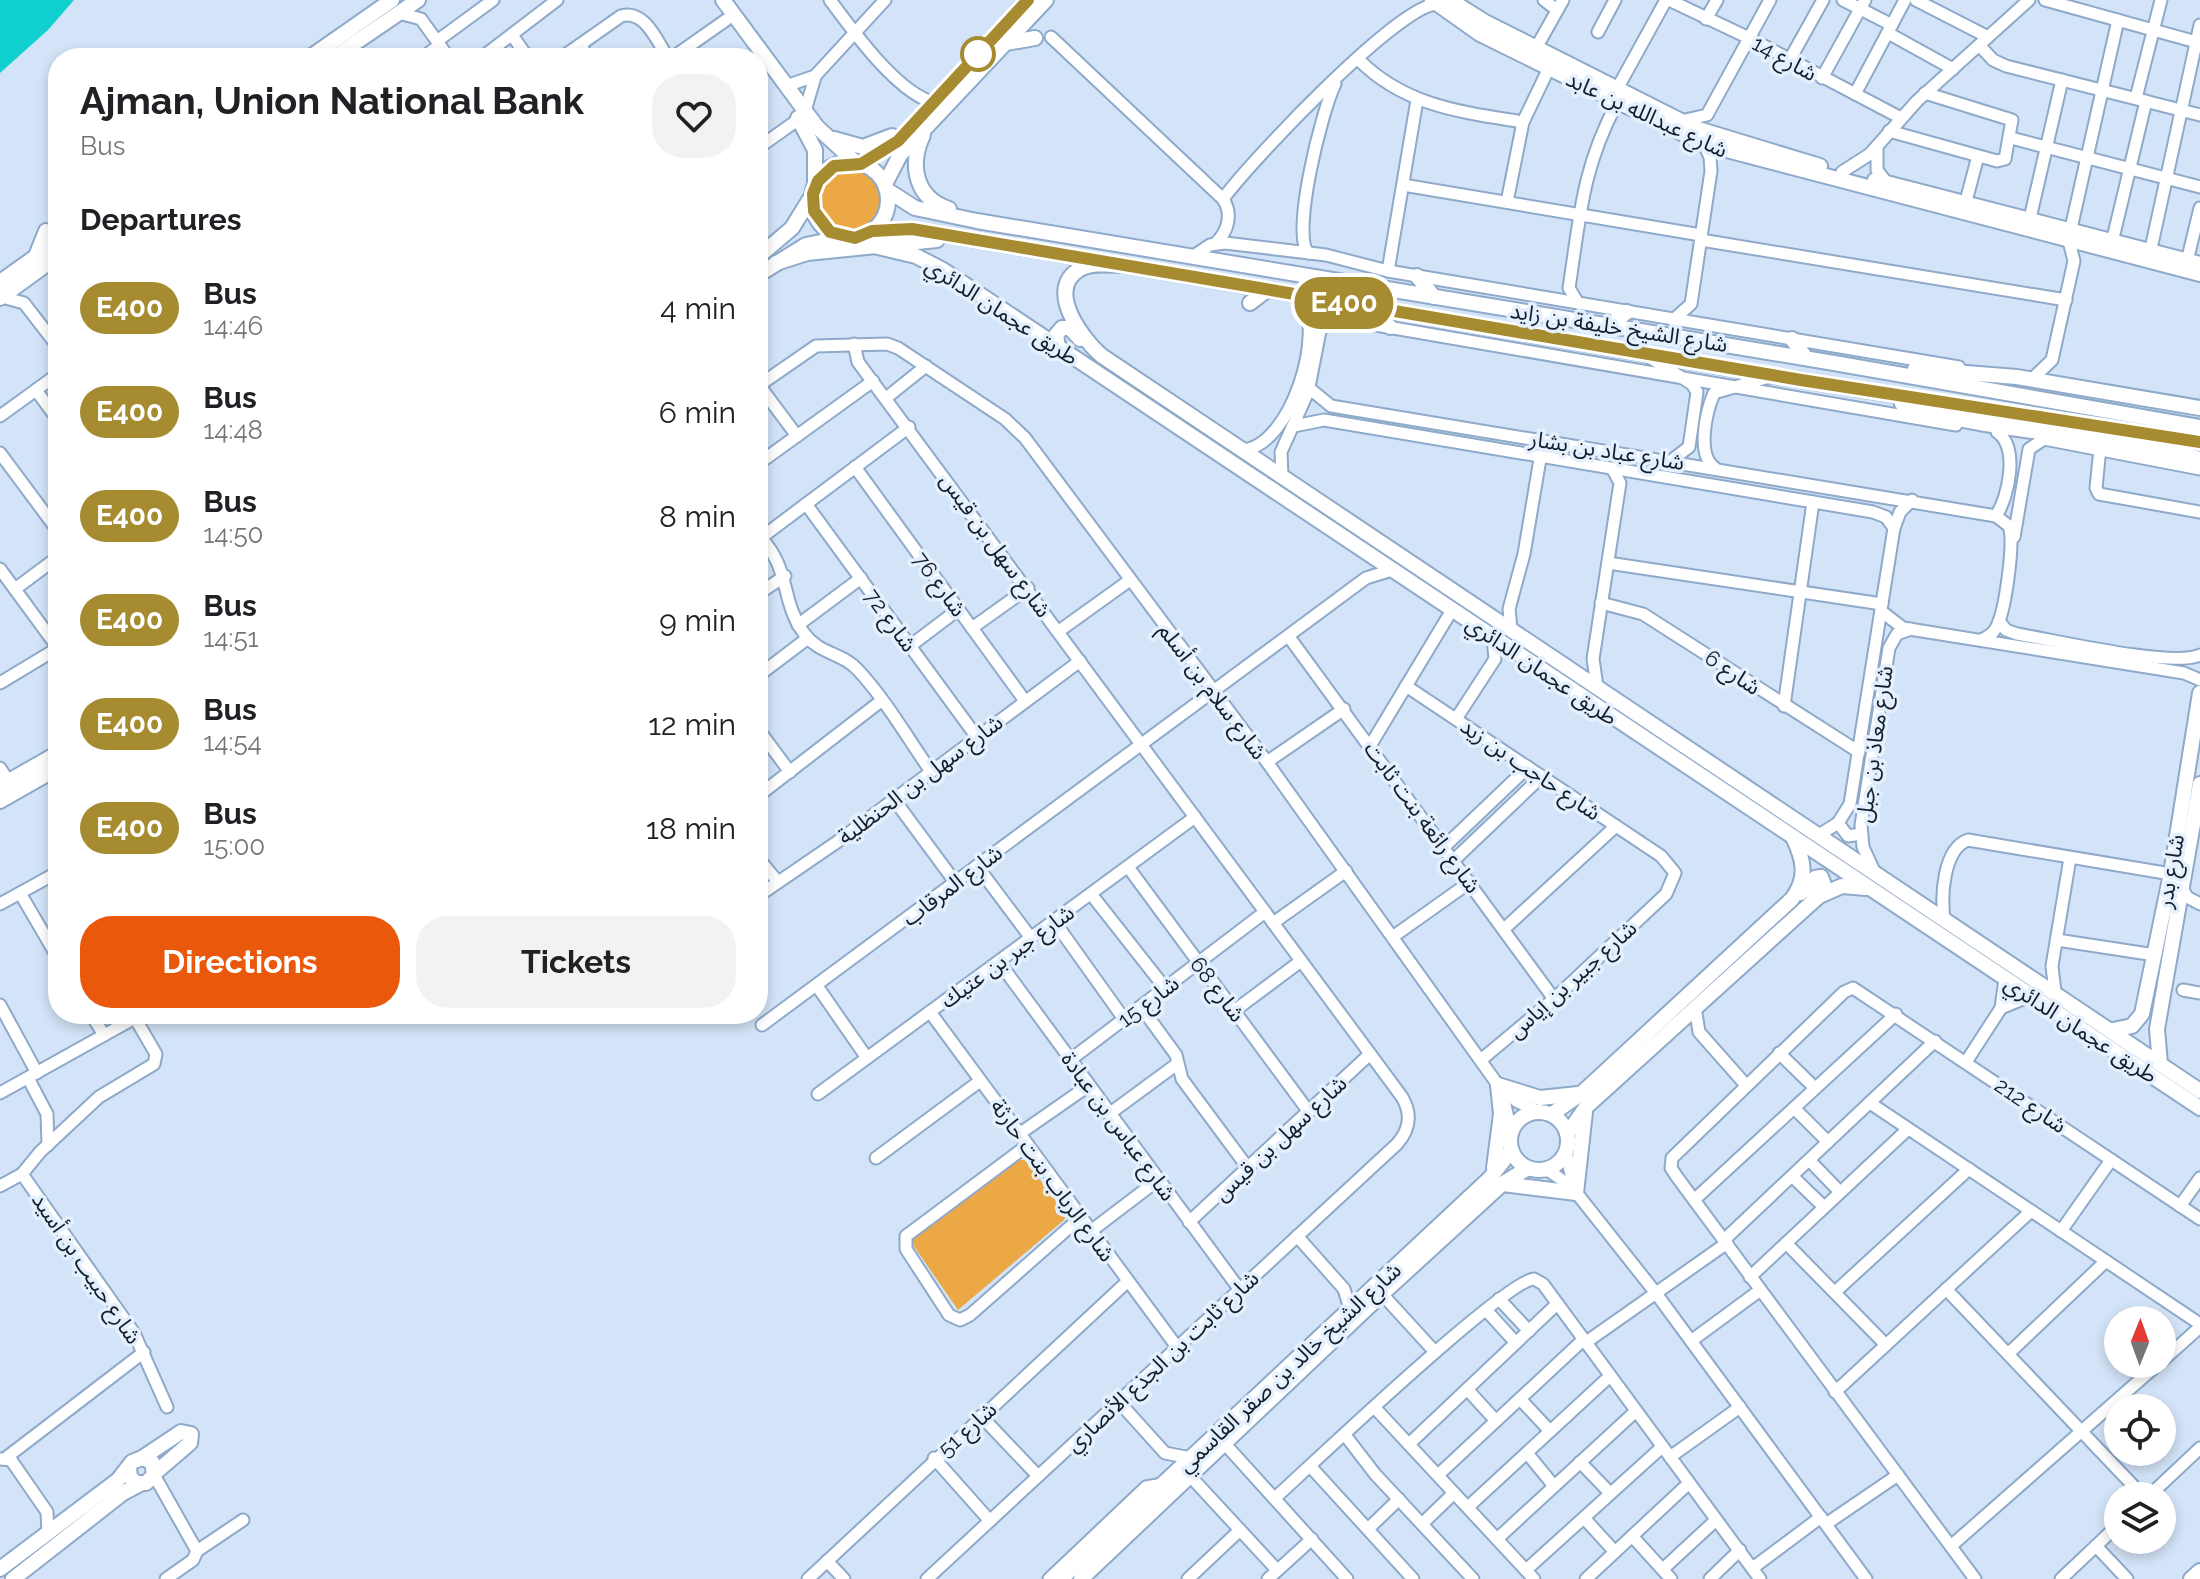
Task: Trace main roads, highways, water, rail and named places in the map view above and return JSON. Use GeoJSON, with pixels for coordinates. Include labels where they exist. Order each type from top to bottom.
{"type":"FeatureCollection","features":[{"type":"Feature","properties":{"kind":"main road"},"geometry":{"type":"LineString","coordinates":[[326,48],[395,6],[420,0]]}},
{"type":"Feature","properties":{"kind":"main road"},"geometry":{"type":"LineString","coordinates":[[712,0],[747,48]]}},
{"type":"Feature","properties":{"kind":"main road"},"geometry":{"type":"LineString","coordinates":[[723,0],[758,48]]}},
{"type":"Feature","properties":{"kind":"main road"},"geometry":{"type":"LineString","coordinates":[[768,248],[792,228],[827,170],[858,163],[906,134],[1028,0]]}},
{"type":"Feature","properties":{"kind":"main road"},"geometry":{"type":"LineString","coordinates":[[768,268],[806,245],[872,231],[884,217],[886,187],[900,155],[1046,0]]}},
{"type":"Feature","properties":{"kind":"main road","name":"شارع عبدالله بن عابد"},"geometry":{"type":"LineString","coordinates":[[1440,1],[1536,48],[1704,144],[1732,154],[1970,206],[2031,214],[2072,224],[2105,241]]}},
{"type":"Feature","properties":{"kind":"main road","name":"شارع عبدالله بن عابد"},"geometry":{"type":"LineString","coordinates":[[1440,1],[1467,26],[1549,68],[1723,139],[1970,206],[2069,241],[2152,244],[2198,263]]}},
{"type":"Feature","properties":{"kind":"main road"},"geometry":{"type":"LineString","coordinates":[[345,48],[395,6]]}},
{"type":"Feature","properties":{"kind":"main road"},"geometry":{"type":"LineString","coordinates":[[1006,43],[1035,38]]}},
{"type":"Feature","properties":{"kind":"main road"},"geometry":{"type":"LineString","coordinates":[[817,127],[843,144],[870,147],[894,135],[973,60]]}},
{"type":"Feature","properties":{"kind":"main road"},"geometry":{"type":"LineString","coordinates":[[768,61],[802,115],[815,150],[814,191],[818,219],[830,232],[846,238]]}},
{"type":"Feature","properties":{"kind":"main road"},"geometry":{"type":"LineString","coordinates":[[768,75],[802,115],[858,163],[878,174],[886,187]]}},
{"type":"Feature","properties":{"kind":"main road"},"geometry":{"type":"LineString","coordinates":[[930,123],[919,144],[915,168],[919,184],[935,203],[957,211],[1059,229],[1086,239]]}},
{"type":"Feature","properties":{"kind":"main road","name":"شارع الشيخ خليفة بن زايد"},"geometry":{"type":"LineString","coordinates":[[886,187],[922,210],[1834,363],[2076,421],[2104,444],[2156,449],[2166,447],[2200,459]]}},
{"type":"Feature","properties":{"kind":"main road","name":"شارع عبدالله بن عابد"},"geometry":{"type":"LineString","coordinates":[[1970,206],[1993,216],[2198,263]]}},
{"type":"Feature","properties":{"kind":"main road","name":"شارع الشيخ خليفة بن زايد"},"geometry":{"type":"LineString","coordinates":[[872,231],[912,229],[1880,393],[1930,412],[2076,421]]}},
{"type":"Feature","properties":{"kind":"main road"},"geometry":{"type":"LineString","coordinates":[[1001,244],[996,237],[1002,232],[1064,240],[1086,239]]}},
{"type":"Feature","properties":{"kind":"main road"},"geometry":{"type":"LineString","coordinates":[[776,263],[807,253],[937,239],[1046,252]]}},
{"type":"Feature","properties":{"kind":"main road"},"geometry":{"type":"LineString","coordinates":[[2,289],[48,241]]}},
{"type":"Feature","properties":{"kind":"main road","name":"طريق عجمان الدائري"},"geometry":{"type":"LineString","coordinates":[[878,247],[907,253],[934,264],[2200,1108]]}},
{"type":"Feature","properties":{"kind":"main road"},"geometry":{"type":"LineString","coordinates":[[2,289],[26,279],[48,263]]}},
{"type":"Feature","properties":{"kind":"main road","name":"طريق عجمان الدائري"},"geometry":{"type":"LineString","coordinates":[[1124,265],[1082,267],[1073,274],[1068,285],[1068,304],[1074,323],[1090,344],[1109,360],[2200,1091]]}},
{"type":"Feature","properties":{"kind":"main road"},"geometry":{"type":"LineString","coordinates":[[1417,276],[1434,297]]}},
{"type":"Feature","properties":{"kind":"main road"},"geometry":{"type":"LineString","coordinates":[[1250,303],[1267,290]]}},
{"type":"Feature","properties":{"kind":"main road"},"geometry":{"type":"LineString","coordinates":[[1368,307],[1390,327]]}},
{"type":"Feature","properties":{"kind":"main road"},"geometry":{"type":"LineString","coordinates":[[1609,325],[1627,312]]}},
{"type":"Feature","properties":{"kind":"main road"},"geometry":{"type":"LineString","coordinates":[[1058,347],[1057,332],[1068,327],[1094,353],[1109,360]]}},
{"type":"Feature","properties":{"kind":"main road"},"geometry":{"type":"LineString","coordinates":[[1792,339],[1806,358]]}},
{"type":"Feature","properties":{"kind":"main road","name":"شارع الشيخ خليفة بن زايد"},"geometry":{"type":"LineString","coordinates":[[1834,363],[2032,379],[2192,406]]}},
{"type":"Feature","properties":{"kind":"main road"},"geometry":{"type":"LineString","coordinates":[[2050,440],[2076,421],[2200,427]]}},
{"type":"Feature","properties":{"kind":"main road"},"geometry":{"type":"LineString","coordinates":[[2076,421],[2200,443]]}},
{"type":"Feature","properties":{"kind":"main road"},"geometry":{"type":"LineString","coordinates":[[2104,444],[2130,454]]}},
{"type":"Feature","properties":{"kind":"main road","name":"شارع بدر"},"geometry":{"type":"LineString","coordinates":[[2113,1030],[2132,1026],[2140,1019],[2171,874],[2200,693]]}},
{"type":"Feature","properties":{"kind":"main road"},"geometry":{"type":"LineString","coordinates":[[4,784],[48,759]]}},
{"type":"Feature","properties":{"kind":"main road"},"geometry":{"type":"LineString","coordinates":[[0,801],[48,774]]}},
{"type":"Feature","properties":{"kind":"main road","name":"شارع بدر"},"geometry":{"type":"LineString","coordinates":[[2160,1064],[2156,1035],[2200,784]]}},
{"type":"Feature","properties":{"kind":"main road"},"geometry":{"type":"LineString","coordinates":[[1793,837],[1804,870],[1797,905],[1695,1006],[1584,1100],[1521,1117],[1511,1131],[1511,1151],[1528,1168],[1546,1169],[1558,1163],[1566,1152],[1568,1133],[1584,1100],[1797,905],[1838,887],[1852,885],[1872,890]]}},
{"type":"Feature","properties":{"kind":"main road"},"geometry":{"type":"LineString","coordinates":[[2185,863],[2200,854]]}},
{"type":"Feature","properties":{"kind":"main road"},"geometry":{"type":"LineString","coordinates":[[2151,974],[2144,1029],[2156,1035]]}},
{"type":"Feature","properties":{"kind":"main road"},"geometry":{"type":"LineString","coordinates":[[1498,1085],[1540,1098],[1584,1100],[1576,1193],[1539,1185],[1496,1181],[1500,1124],[1498,1085]]}},
{"type":"Feature","properties":{"kind":"main road"},"geometry":{"type":"LineString","coordinates":[[1545,1113],[1568,1133]]}},
{"type":"Feature","properties":{"kind":"main road","name":"شارع الشيخ خالد بن صقر القاسمي"},"geometry":{"type":"LineString","coordinates":[[1081,1579],[1382,1294],[1496,1181],[1511,1151]]}},
{"type":"Feature","properties":{"kind":"main road","name":"شارع الشيخ خالد بن صقر القاسمي"},"geometry":{"type":"LineString","coordinates":[[1061,1579],[1129,1510],[1165,1482],[1366,1294],[1496,1181],[1528,1168]]}},
{"type":"Feature","properties":{"kind":"main road"},"geometry":{"type":"LineString","coordinates":[[1248,1422],[1267,1396],[1255,1398]]}},
{"type":"Feature","properties":{"kind":"main road"},"geometry":{"type":"LineString","coordinates":[[0,1569],[68,1519],[129,1468],[132,1462],[181,1432],[191,1434],[190,1443],[148,1479],[123,1493],[13,1579]]}},
{"type":"Feature","properties":{"kind":"main road"},"geometry":{"type":"LineString","coordinates":[[142,1458],[152,1462],[148,1479]]}},
{"type":"Feature","properties":{"kind":"main road"},"geometry":{"type":"LineString","coordinates":[[129,1468],[133,1480],[148,1479]]}},
{"type":"Feature","properties":{"kind":"main road"},"geometry":{"type":"LineString","coordinates":[[2191,1579],[2200,1571]]}}]}
